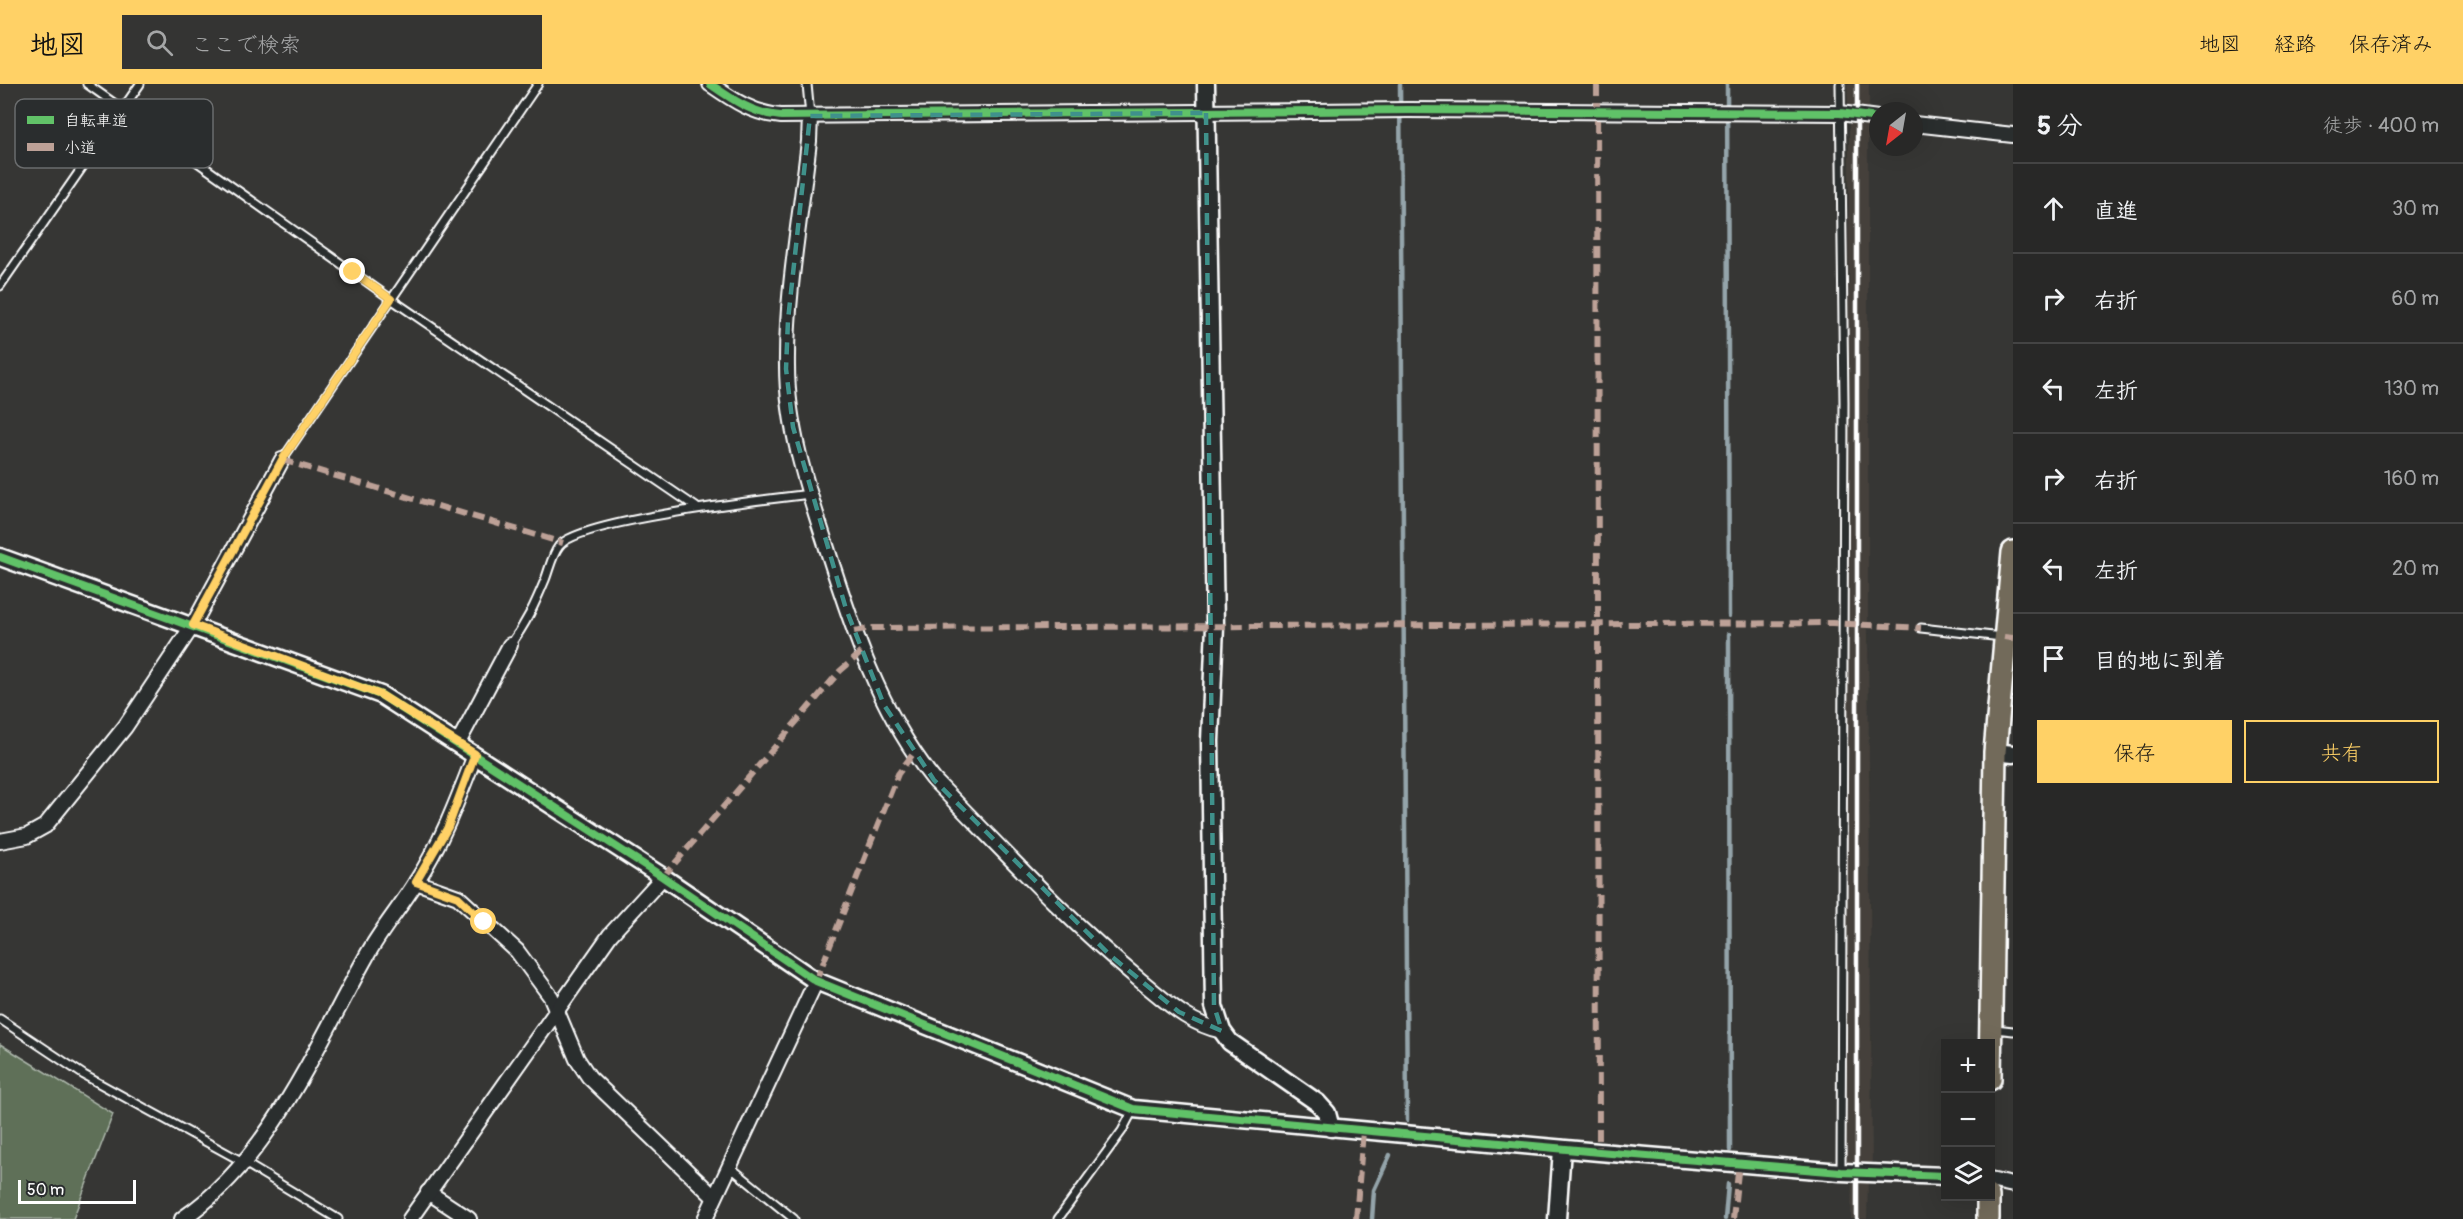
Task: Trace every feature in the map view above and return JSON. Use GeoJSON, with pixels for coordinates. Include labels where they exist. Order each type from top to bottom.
{"type":"FeatureCollection","features":[{"type":"Feature","properties":{"kind":"main road"},"geometry":{"type":"LineString","coordinates":[[1992,1039],[2004,753],[2004,637],[2013,552]]}},
{"type":"Feature","properties":{"kind":"main road"},"geometry":{"type":"LineString","coordinates":[[1988,1201],[1988,1219]]}},
{"type":"Feature","properties":{"kind":"street"},"geometry":{"type":"LineString","coordinates":[[710,84],[741,105],[764,115],[1408,110],[1840,112],[1869,117]]}},
{"type":"Feature","properties":{"kind":"street"},"geometry":{"type":"LineString","coordinates":[[1206,84],[1215,626],[1210,741],[1214,1006],[1222,1031],[1230,1042],[1318,1103],[1327,1113],[1331,1128]]}},
{"type":"Feature","properties":{"kind":"street"},"geometry":{"type":"LineString","coordinates":[[810,116],[788,320],[786,369],[794,427],[810,494],[862,652],[884,705],[913,754],[934,780],[1111,956],[1179,1012],[1208,1028],[1222,1031]]}},
{"type":"Feature","properties":{"kind":"street"},"geometry":{"type":"LineString","coordinates":[[1923,125],[2013,135]]}},
{"type":"Feature","properties":{"kind":"street"},"geometry":{"type":"LineString","coordinates":[[0,841],[27,836],[45,826],[125,727],[193,625],[282,460]]}},
{"type":"Feature","properties":{"kind":"street"},"geometry":{"type":"LineString","coordinates":[[0,557],[381,695],[663,877],[816,981],[1133,1109],[1840,1172],[1941,1176]]}},
{"type":"Feature","properties":{"kind":"street"},"geometry":{"type":"LineString","coordinates":[[458,743],[510,645]]}},
{"type":"Feature","properties":{"kind":"street"},"geometry":{"type":"LineString","coordinates":[[182,1219],[217,1192],[243,1162],[279,1113],[316,1053],[365,958],[416,882],[448,827],[475,754]]}},
{"type":"Feature","properties":{"kind":"street"},"geometry":{"type":"LineString","coordinates":[[410,1219],[610,935],[663,877]]}},
{"type":"Feature","properties":{"kind":"street"},"geometry":{"type":"LineString","coordinates":[[416,882],[458,897],[517,951],[551,997],[577,1059],[589,1077],[714,1197]]}},
{"type":"Feature","properties":{"kind":"street"},"geometry":{"type":"LineString","coordinates":[[705,1219],[816,981]]}},
{"type":"Feature","properties":{"kind":"street"},"geometry":{"type":"LineString","coordinates":[[1557,1219],[1562,1149]]}},
{"type":"Feature","properties":{"kind":"street"},"geometry":{"type":"LineString","coordinates":[[1995,1181],[2013,1185]]}},
{"type":"Feature","properties":{"kind":"street"},"geometry":{"type":"LineString","coordinates":[[428,1192],[469,1219]]}},
{"type":"Feature","properties":{"kind":"lane"},"geometry":{"type":"LineString","coordinates":[[87,84],[108,99]]}},
{"type":"Feature","properties":{"kind":"lane"},"geometry":{"type":"LineString","coordinates":[[130,99],[140,84]]}},
{"type":"Feature","properties":{"kind":"lane"},"geometry":{"type":"LineString","coordinates":[[282,460],[538,84]]}},
{"type":"Feature","properties":{"kind":"lane"},"geometry":{"type":"LineString","coordinates":[[807,84],[810,116]]}},
{"type":"Feature","properties":{"kind":"lane"},"geometry":{"type":"LineString","coordinates":[[1840,84],[1844,402],[1840,1172]]}},
{"type":"Feature","properties":{"kind":"lane"},"geometry":{"type":"LineString","coordinates":[[0,286],[82,168]]}},
{"type":"Feature","properties":{"kind":"lane"},"geometry":{"type":"LineString","coordinates":[[205,168],[391,299],[696,507]]}},
{"type":"Feature","properties":{"kind":"lane"},"geometry":{"type":"LineString","coordinates":[[510,645],[529,620],[559,546],[572,537],[593,529],[696,507],[810,494]]}},
{"type":"Feature","properties":{"kind":"lane"},"geometry":{"type":"LineString","coordinates":[[1921,628],[2004,637]]}},
{"type":"Feature","properties":{"kind":"lane"},"geometry":{"type":"LineString","coordinates":[[0,1020],[84,1076],[243,1162],[338,1219]]}},
{"type":"Feature","properties":{"kind":"lane"},"geometry":{"type":"LineString","coordinates":[[1992,1028],[2013,1031]]}},
{"type":"Feature","properties":{"kind":"lane"},"geometry":{"type":"LineString","coordinates":[[1058,1219],[1122,1131],[1133,1109]]}},
{"type":"Feature","properties":{"kind":"lane"},"geometry":{"type":"LineString","coordinates":[[730,1167],[794,1219]]}},
{"type":"Feature","properties":{"kind":"highlighted area"},"geometry":{"type":"Polygon","coordinates":[[[1206,113],[1214,1006],[1222,1031],[1179,1012],[1111,956],[934,780],[884,705],[846,609],[793,427],[786,369],[788,320],[810,116],[1206,113]]]}},
{"type":"Feature","properties":{"kind":"shaded area"},"geometry":{"type":"Polygon","coordinates":[[[1847,84],[1869,84],[1869,108],[1848,107],[1847,84]]]}},
{"type":"Feature","properties":{"kind":"shaded area"},"geometry":{"type":"Polygon","coordinates":[[[1849,119],[1868,121],[1868,622],[1848,621],[1849,119]]]}},
{"type":"Feature","properties":{"kind":"shaded area"},"geometry":{"type":"Polygon","coordinates":[[[1847,626],[1868,629],[1872,1165],[1847,1163],[1847,626]]]}},
{"type":"Feature","properties":{"kind":"shaded area"},"geometry":{"type":"Polygon","coordinates":[[[1852,1180],[1868,1180],[1867,1219],[1851,1219],[1852,1180]]]}},
{"type":"Feature","properties":{"kind":"green space"},"geometry":{"type":"Polygon","coordinates":[[[0,1044],[113,1114],[73,1219],[0,1219],[0,1044]]]}},
{"type":"Feature","properties":{"kind":"waterway"},"geometry":{"type":"LineString","coordinates":[[1400,84],[1407,1120]]}},
{"type":"Feature","properties":{"kind":"waterway"},"geometry":{"type":"LineString","coordinates":[[1727,84],[1729,616]]}},
{"type":"Feature","properties":{"kind":"waterway"},"geometry":{"type":"LineString","coordinates":[[1729,634],[1730,1150]]}},
{"type":"Feature","properties":{"kind":"waterway"},"geometry":{"type":"LineString","coordinates":[[1372,1219],[1374,1190],[1390,1155]]}},
{"type":"Feature","properties":{"kind":"waterway"},"geometry":{"type":"LineString","coordinates":[[1725,1219],[1728,1184]]}},
{"type":"Feature","properties":{"kind":"railway"},"geometry":{"type":"LineString","coordinates":[[1857,84],[1857,1219]]}},
{"type":"Feature","properties":{"kind":"marked path"},"geometry":{"type":"LineString","coordinates":[[1597,84],[1599,1152]]}},
{"type":"Feature","properties":{"kind":"marked path"},"geometry":{"type":"LineString","coordinates":[[282,460],[563,543]]}},
{"type":"Feature","properties":{"kind":"marked path"},"geometry":{"type":"LineString","coordinates":[[854,631],[873,628],[1832,623],[1921,628]]}},
{"type":"Feature","properties":{"kind":"marked path"},"geometry":{"type":"LineString","coordinates":[[2004,637],[2013,638]]}},
{"type":"Feature","properties":{"kind":"marked path"},"geometry":{"type":"LineString","coordinates":[[663,877],[840,671],[862,652]]}},
{"type":"Feature","properties":{"kind":"marked path"},"geometry":{"type":"LineString","coordinates":[[816,981],[898,774],[913,754]]}},
{"type":"Feature","properties":{"kind":"marked path"},"geometry":{"type":"LineString","coordinates":[[1356,1219],[1363,1131]]}},
{"type":"Feature","properties":{"kind":"marked path"},"geometry":{"type":"LineString","coordinates":[[1733,1219],[1739,1163]]}},
{"type":"Feature","properties":{"kind":"cycle path"},"geometry":{"type":"LineString","coordinates":[[710,84],[735,101],[752,109],[781,116],[1408,110],[1840,113],[1869,117]]}},
{"type":"Feature","properties":{"kind":"cycle path"},"geometry":{"type":"LineString","coordinates":[[0,557],[381,695],[663,877],[816,981],[1133,1109],[1599,1152],[1841,1172],[1941,1176]]}},
{"type":"Feature","properties":{"kind":"route"},"geometry":{"type":"LineString","coordinates":[[353,272],[391,299],[282,460],[193,625],[381,695],[475,754],[448,827],[416,882],[458,897],[484,922]]}}]}
